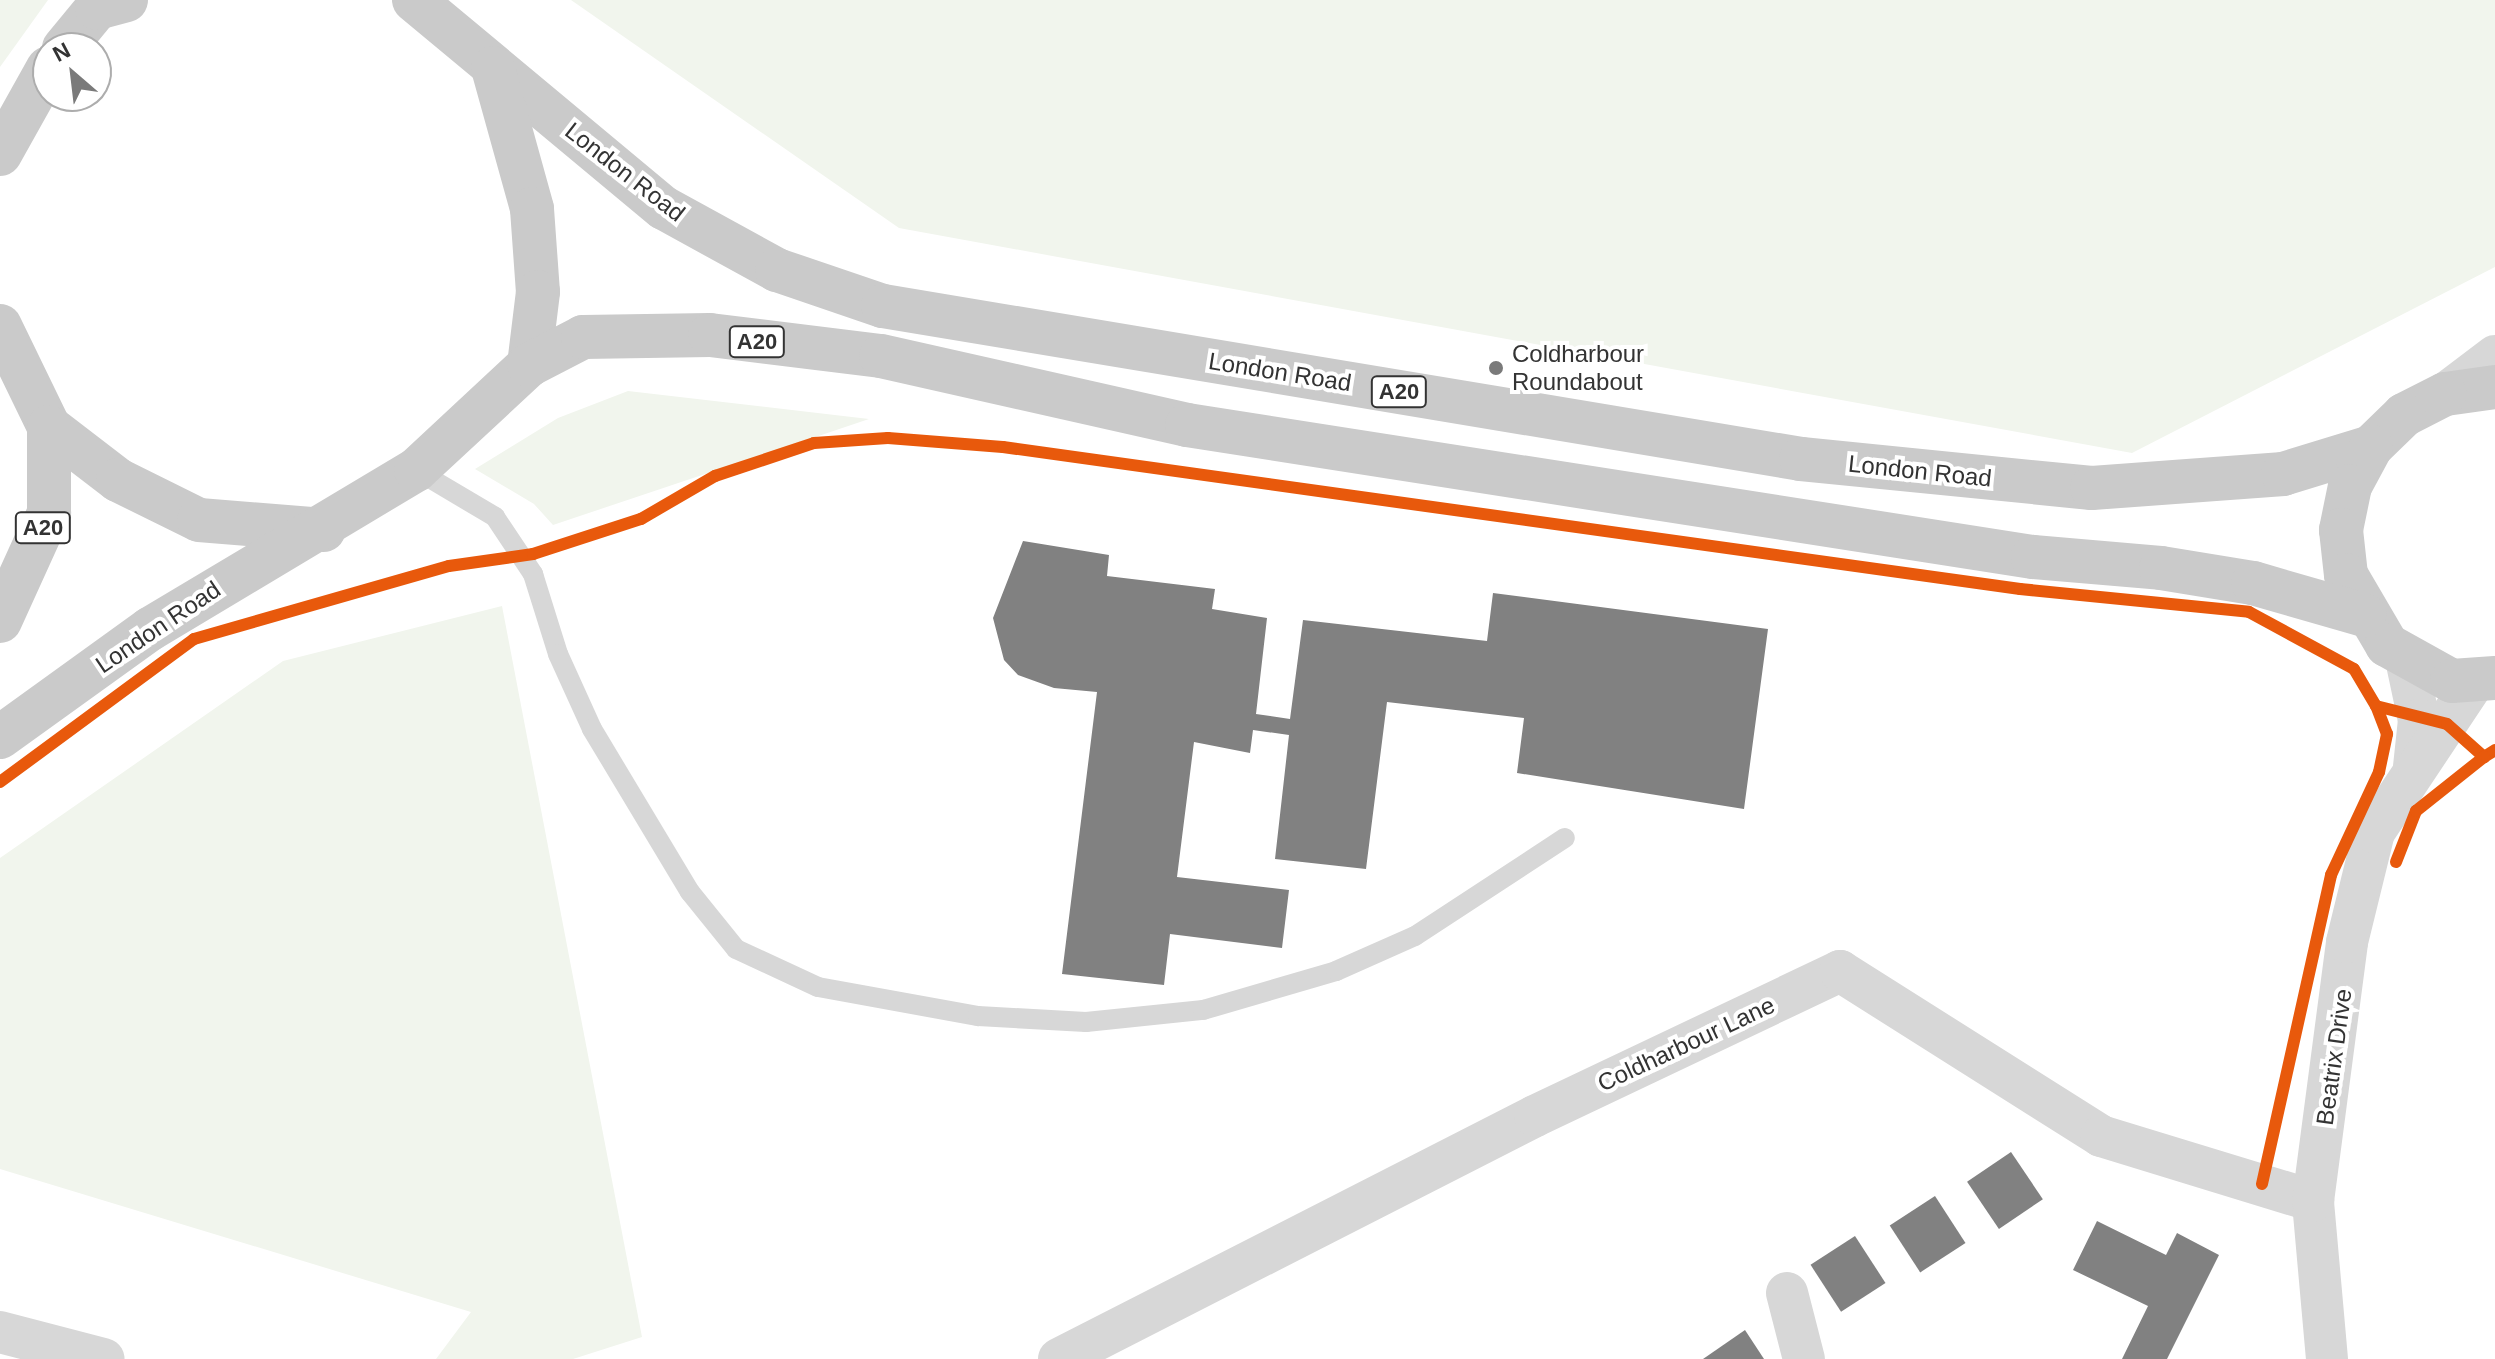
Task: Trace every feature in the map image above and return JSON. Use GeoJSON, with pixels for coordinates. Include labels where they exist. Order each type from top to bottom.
{"type":"FeatureCollection","features":[{"type":"Feature","properties":{"kind":"main road"},"geometry":{"type":"LineString","coordinates":[[0,326],[49,427],[118,480],[199,520],[324,530],[416,470],[529,365],[538,292],[532,209],[493,68],[414,0]]}},
{"type":"Feature","properties":{"kind":"main road"},"geometry":{"type":"LineString","coordinates":[[79,32],[107,3]]}},
{"type":"Feature","properties":{"kind":"main road","name":"London Road"},"geometry":{"type":"LineString","coordinates":[[493,68],[664,208],[777,270],[883,306],[1801,459],[2092,488],[2283,474],[2371,447]]}},
{"type":"Feature","properties":{"kind":"main road"},"geometry":{"type":"LineString","coordinates":[[0,154],[32,97]]}},
{"type":"Feature","properties":{"kind":"main road","name":"A20"},"geometry":{"type":"LineString","coordinates":[[529,365],[583,337],[710,335],[881,356],[1187,425],[2033,557],[2161,568],[2253,583],[2364,615]]}},
{"type":"Feature","properties":{"kind":"main road"},"geometry":{"type":"LineString","coordinates":[[2486,679],[2452,681],[2406,659],[2364,615],[2346,575],[2341,530],[2350,486],[2371,447],[2404,415],[2445,394],[2495,387]]}},
{"type":"Feature","properties":{"kind":"main road","name":"A20"},"geometry":{"type":"LineString","coordinates":[[0,621],[49,513],[49,427]]}},
{"type":"Feature","properties":{"kind":"main road","name":"London Road"},"geometry":{"type":"LineString","coordinates":[[0,737],[187,605],[324,530]]}},
{"type":"Feature","properties":{"kind":"street"},"geometry":{"type":"LineString","coordinates":[[2445,394],[2495,356]]}},
{"type":"Feature","properties":{"kind":"street","name":"Beatrix Drive"},"geometry":{"type":"LineString","coordinates":[[2406,659],[2419,720],[2414,767]]}},
{"type":"Feature","properties":{"kind":"street","name":"Beatrix Drive"},"geometry":{"type":"LineString","coordinates":[[2327,1359],[2313,1201],[2347,942],[2374,832],[2414,767],[2486,679]]}},
{"type":"Feature","properties":{"kind":"street","name":"Coldharbour Lane"},"geometry":{"type":"LineString","coordinates":[[1059,1359],[1535,1116],[1840,971],[2101,1136],[2313,1201]]}},
{"type":"Feature","properties":{"kind":"street"},"geometry":{"type":"LineString","coordinates":[[1787,1293],[1804,1359]]}},
{"type":"Feature","properties":{"kind":"street"},"geometry":{"type":"LineString","coordinates":[[0,1332],[104,1359]]}},
{"type":"Feature","properties":{"kind":"lane"},"geometry":{"type":"LineString","coordinates":[[416,470],[495,517],[533,574],[558,654],[592,729],[690,892],[736,949],[818,987],[978,1016],[1086,1022],[1203,1010],[1336,971],[1415,936],[1565,838]]}},
{"type":"Feature","properties":{"kind":"shaded area"},"geometry":{"type":"Polygon","coordinates":[[[0,0],[48,0],[0,67],[0,0]]]}},
{"type":"Feature","properties":{"kind":"shaded area"},"geometry":{"type":"Polygon","coordinates":[[[571,0],[2495,0],[2495,267],[2132,453],[899,228],[571,0]]]}},
{"type":"Feature","properties":{"kind":"shaded area"},"geometry":{"type":"Polygon","coordinates":[[[628,391],[869,419],[553,525],[534,504],[475,469],[558,418],[628,391]]]}},
{"type":"Feature","properties":{"kind":"shaded area"},"geometry":{"type":"Polygon","coordinates":[[[502,606],[642,1337],[573,1359],[436,1359],[471,1312],[0,1169],[0,858],[283,661],[502,606]]]}},
{"type":"Feature","properties":{"kind":"building"},"geometry":{"type":"Polygon","coordinates":[[[1023,541],[1109,555],[1107,576],[1215,589],[1212,609],[1267,618],[1256,714],[1290,719],[1303,620],[1487,641],[1493,593],[1768,629],[1744,809],[1517,773],[1524,718],[1387,702],[1366,869],[1275,859],[1289,735],[1253,730],[1250,753],[1194,742],[1177,877],[1289,890],[1282,948],[1170,934],[1164,985],[1062,974],[1097,692],[1054,688],[1018,675],[1004,660],[993,618],[1023,541]]]}},
{"type":"Feature","properties":{"kind":"building"},"geometry":{"type":"Polygon","coordinates":[[[2011,1152],[2043,1199],[1999,1229],[1967,1182],[2011,1152]]]}},
{"type":"Feature","properties":{"kind":"building"},"geometry":{"type":"Polygon","coordinates":[[[1935,1196],[1965,1243],[1920,1272],[1890,1225],[1935,1196]]]}},
{"type":"Feature","properties":{"kind":"building"},"geometry":{"type":"Polygon","coordinates":[[[2097,1221],[2166,1255],[2177,1233],[2219,1255],[2167,1359],[2122,1359],[2148,1306],[2073,1270],[2097,1221]]]}},
{"type":"Feature","properties":{"kind":"building"},"geometry":{"type":"Polygon","coordinates":[[[1855,1236],[1885,1283],[1841,1312],[1811,1265],[1855,1236]]]}},
{"type":"Feature","properties":{"kind":"building"},"geometry":{"type":"Polygon","coordinates":[[[1745,1330],[1764,1359],[1703,1359],[1745,1330]]]}},
{"type":"Feature","properties":{"kind":"cycle path"},"geometry":{"type":"LineString","coordinates":[[0,782],[194,639],[449,566],[533,554],[641,519],[715,476],[814,443],[888,438],[1003,447],[2020,589],[2249,612],[2354,669],[2376,706],[2447,724],[2484,757],[2495,750]]}},
{"type":"Feature","properties":{"kind":"cycle path"},"geometry":{"type":"LineString","coordinates":[[2262,1184],[2331,875],[2379,772],[2387,734],[2376,706]]}},
{"type":"Feature","properties":{"kind":"cycle path"},"geometry":{"type":"LineString","coordinates":[[2396,862],[2416,811],[2484,757]]}},
{"type":"Feature","properties":{"kind":"place","name":"Coldharbour Roundabout"},"geometry":{"type":"Point","coordinates":[1496,368]}}]}
